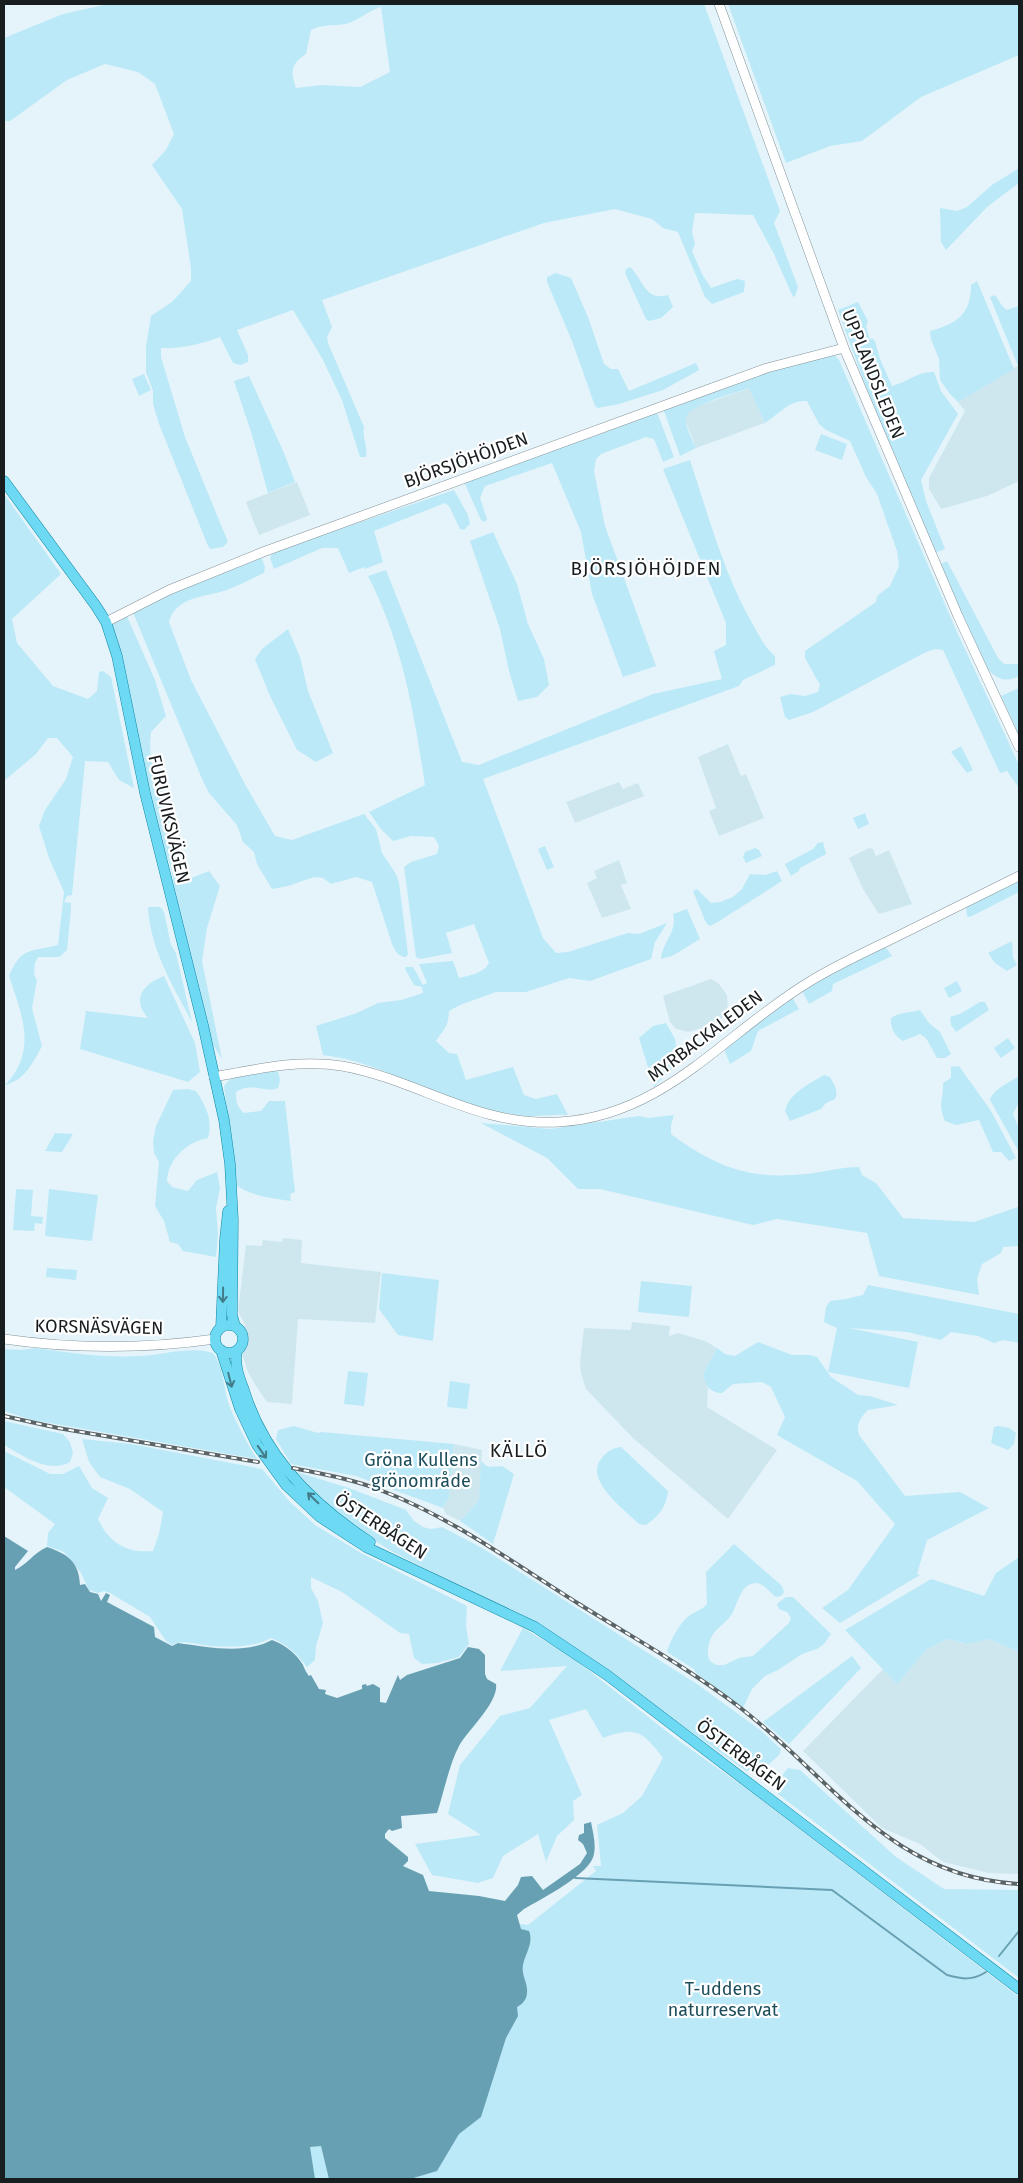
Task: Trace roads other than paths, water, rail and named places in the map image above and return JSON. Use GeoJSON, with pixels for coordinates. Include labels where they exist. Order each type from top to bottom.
{"type":"FeatureCollection","features":[{"type":"Feature","properties":{"kind":"main road","name":"FURUVIKSVÄGEN"},"geometry":{"type":"LineString","coordinates":[[4,481],[78,580],[106,622],[121,671],[145,793],[227,1136],[231,1195],[232,1315],[235,1326]]}},
{"type":"Feature","properties":{"kind":"main road","name":"FURUVIKSVÄGEN"},"geometry":{"type":"LineString","coordinates":[[221,1327],[225,1239],[231,1195]]}},
{"type":"Feature","properties":{"kind":"main road"},"geometry":{"type":"LineString","coordinates":[[235,1326],[240,1331],[241,1345],[237,1350],[228,1352],[218,1344],[217,1332],[221,1327],[235,1326]]}},
{"type":"Feature","properties":{"kind":"main road","name":"ÖSTERBÅGEN"},"geometry":{"type":"LineString","coordinates":[[218,1344],[234,1393],[257,1445],[286,1485],[310,1508],[338,1530],[366,1547],[535,1628],[607,1675],[1019,1989]]}},
{"type":"Feature","properties":{"kind":"main road","name":"ÖSTERBÅGEN"},"geometry":{"type":"LineString","coordinates":[[237,1350],[237,1371],[256,1422],[278,1460],[326,1510],[340,1521],[381,1549],[425,1574]]}},
{"type":"Feature","properties":{"kind":"street","name":"UPPLANDSLEDEN"},"geometry":{"type":"LineString","coordinates":[[719,4],[844,348],[958,616],[1019,747]]}},
{"type":"Feature","properties":{"kind":"street","name":"BJÖRSJÖHÖJDEN"},"geometry":{"type":"LineString","coordinates":[[106,622],[169,590],[352,520],[712,388],[793,361],[844,348]]}},
{"type":"Feature","properties":{"kind":"street","name":"MYRBACKALEDEN"},"geometry":{"type":"LineString","coordinates":[[214,1077],[270,1066],[320,1063],[378,1076],[469,1110],[508,1120],[557,1123],[592,1118],[630,1106],[662,1091],[760,1015],[817,977],[1019,876]]}},
{"type":"Feature","properties":{"kind":"street","name":"KORSNÄSVÄGEN"},"geometry":{"type":"LineString","coordinates":[[4,1339],[110,1347],[153,1346],[195,1342],[218,1344]]}},
{"type":"Feature","properties":{"kind":"waterway"},"geometry":{"type":"LineString","coordinates":[[575,1878],[832,1890],[947,1975],[967,1978],[976,1977],[986,1972]]}},
{"type":"Feature","properties":{"kind":"waterway"},"geometry":{"type":"LineString","coordinates":[[999,1956],[1019,1931]]}},
{"type":"Feature","properties":{"kind":"railway"},"geometry":{"type":"LineString","coordinates":[[4,1416],[58,1428],[258,1462]]}},
{"type":"Feature","properties":{"kind":"railway"},"geometry":{"type":"LineString","coordinates":[[293,1468],[369,1486],[406,1501],[457,1527],[719,1692],[772,1734],[865,1819],[898,1844],[933,1863],[973,1877],[1019,1884]]}},
{"type":"Feature","properties":{"kind":"district","name":"BJÖRSJÖHÖJDEN"},"geometry":{"type":"Point","coordinates":[646,568]}},
{"type":"Feature","properties":{"kind":"district","name":"KÄLLÖ"},"geometry":{"type":"Point","coordinates":[519,1450]}},
{"type":"Feature","properties":{"kind":"park label","name":"Gröna Kullens grönområde"},"geometry":{"type":"Point","coordinates":[421,1470]}},
{"type":"Feature","properties":{"kind":"park label","name":"T-uddens naturreservat"},"geometry":{"type":"Point","coordinates":[723,1999]}}]}
